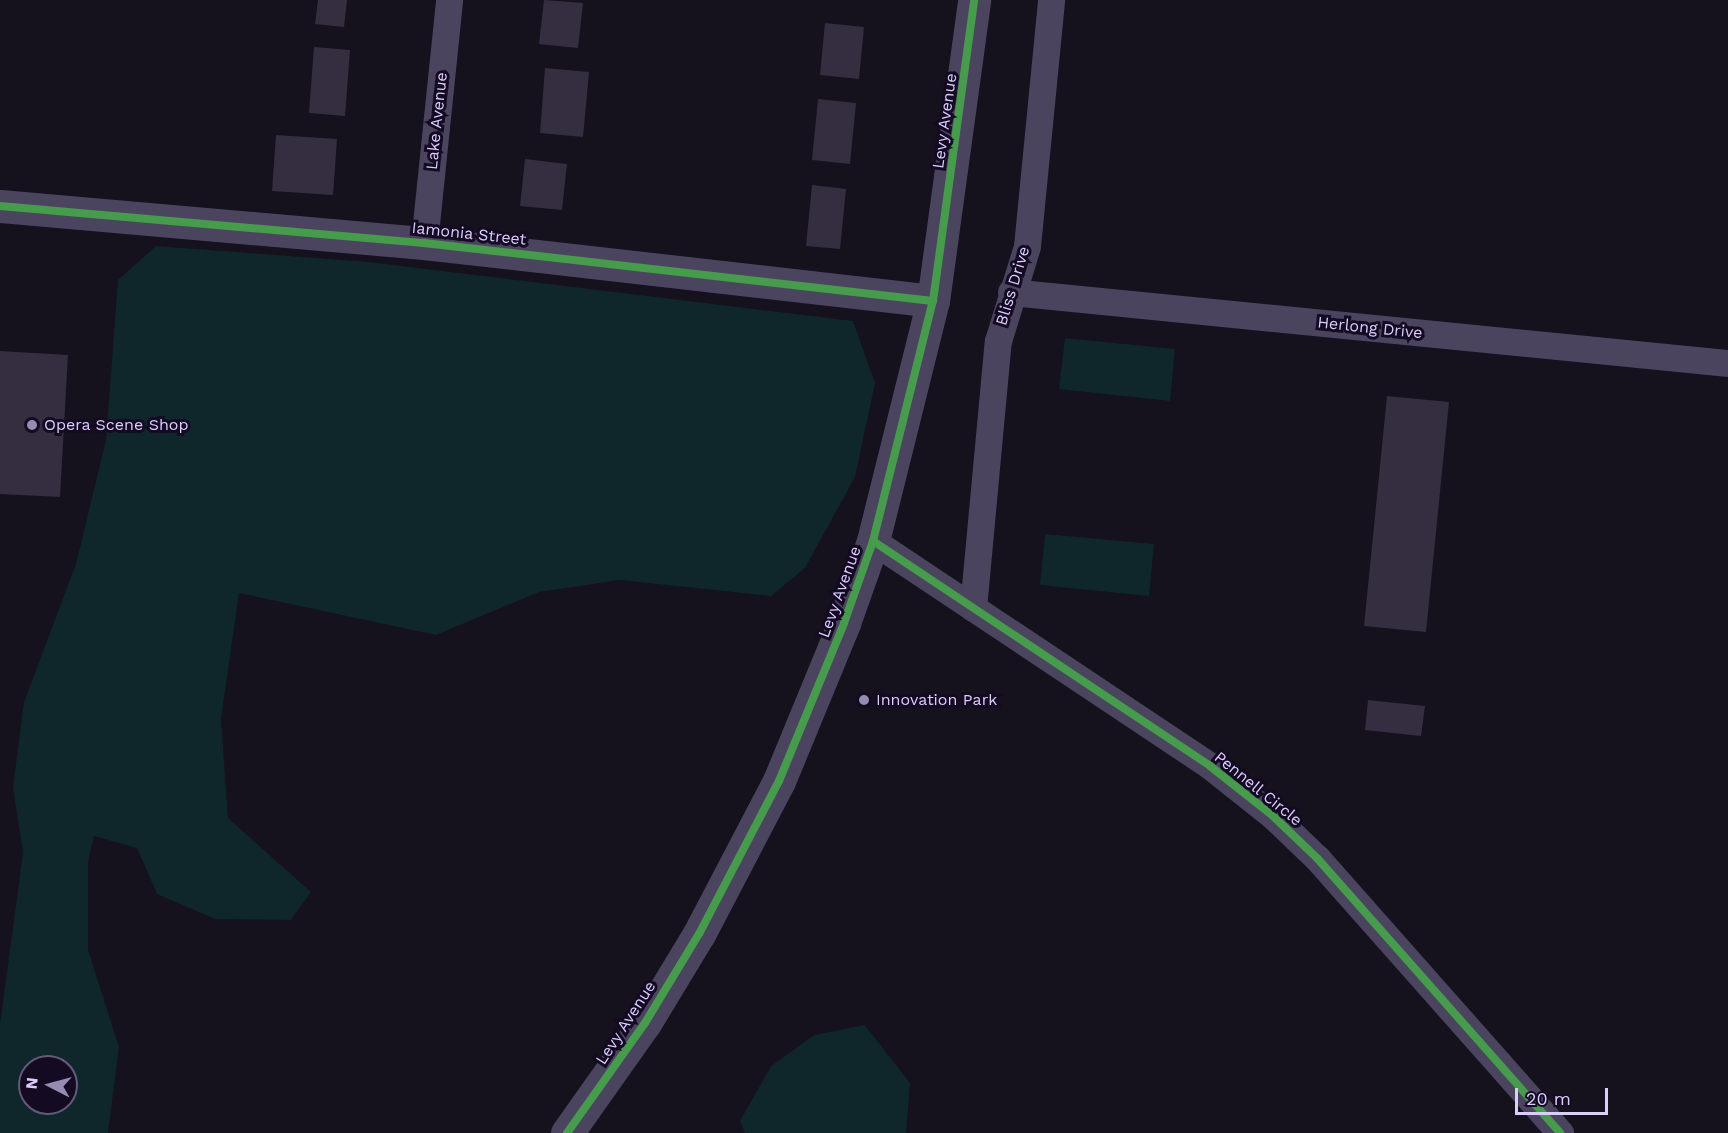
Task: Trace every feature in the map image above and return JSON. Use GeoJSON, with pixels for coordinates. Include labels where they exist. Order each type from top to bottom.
{"type":"FeatureCollection","features":[{"type":"Feature","properties":{"kind":"street","name":"Lake Avenue"},"geometry":{"type":"LineString","coordinates":[[424,243],[449,0]]}},
{"type":"Feature","properties":{"kind":"street","name":"Levy Avenue"},"geometry":{"type":"LineString","coordinates":[[567,1133],[645,1023],[763,811],[814,701],[873,541],[933,301],[974,0]]}},
{"type":"Feature","properties":{"kind":"street","name":"Bliss Drive"},"geometry":{"type":"LineString","coordinates":[[973,608],[998,341],[1011,292],[1027,246],[1051,0]]}},
{"type":"Feature","properties":{"kind":"street","name":"Iamonia Street"},"geometry":{"type":"LineString","coordinates":[[0,206],[424,243],[933,301]]}},
{"type":"Feature","properties":{"kind":"street","name":"Herlong Drive"},"geometry":{"type":"LineString","coordinates":[[1011,292],[1728,363]]}},
{"type":"Feature","properties":{"kind":"street","name":"Pennell Circle"},"geometry":{"type":"LineString","coordinates":[[873,541],[1210,766],[1274,816],[1317,858],[1560,1133]]}},
{"type":"Feature","properties":{"kind":"green space"},"geometry":{"type":"Polygon","coordinates":[[[156,246],[369,262],[853,321],[875,383],[855,477],[805,568],[771,596],[620,580],[539,592],[436,635],[239,593],[221,719],[228,818],[311,892],[291,920],[215,919],[157,894],[137,848],[94,836],[88,862],[88,950],[119,1047],[108,1133],[0,1133],[0,1024],[23,853],[13,787],[24,702],[76,564],[106,440],[118,280],[156,246]]]}},
{"type":"Feature","properties":{"kind":"green space"},"geometry":{"type":"Polygon","coordinates":[[[1065,338],[1175,349],[1170,401],[1059,389],[1065,338]]]}},
{"type":"Feature","properties":{"kind":"green space"},"geometry":{"type":"Polygon","coordinates":[[[1045,534],[1154,544],[1149,596],[1040,585],[1045,534]]]}},
{"type":"Feature","properties":{"kind":"green space"},"geometry":{"type":"Polygon","coordinates":[[[865,1025],[910,1083],[906,1133],[745,1133],[740,1121],[771,1066],[814,1035],[865,1025]]]}},
{"type":"Feature","properties":{"kind":"building"},"geometry":{"type":"Polygon","coordinates":[[[318,0],[347,0],[344,27],[315,24],[318,0]]]}},
{"type":"Feature","properties":{"kind":"building"},"geometry":{"type":"Polygon","coordinates":[[[544,0],[583,3],[578,48],[539,44],[544,0]]]}},
{"type":"Feature","properties":{"kind":"building"},"geometry":{"type":"Polygon","coordinates":[[[825,23],[864,27],[859,79],[820,75],[825,23]]]}},
{"type":"Feature","properties":{"kind":"building"},"geometry":{"type":"Polygon","coordinates":[[[314,47],[350,50],[345,116],[309,113],[314,47]]]}},
{"type":"Feature","properties":{"kind":"building"},"geometry":{"type":"Polygon","coordinates":[[[545,68],[589,72],[583,137],[540,133],[545,68]]]}},
{"type":"Feature","properties":{"kind":"building"},"geometry":{"type":"Polygon","coordinates":[[[818,99],[856,103],[850,164],[812,160],[818,99]]]}},
{"type":"Feature","properties":{"kind":"building"},"geometry":{"type":"Polygon","coordinates":[[[276,135],[337,139],[333,195],[272,191],[276,135]]]}},
{"type":"Feature","properties":{"kind":"building"},"geometry":{"type":"Polygon","coordinates":[[[525,159],[567,164],[562,210],[520,206],[525,159]]]}},
{"type":"Feature","properties":{"kind":"building"},"geometry":{"type":"Polygon","coordinates":[[[812,185],[846,189],[840,249],[806,246],[812,185]]]}},
{"type":"Feature","properties":{"kind":"building","name":"Opera Scene Shop"},"geometry":{"type":"Polygon","coordinates":[[[0,351],[68,355],[60,497],[0,494],[0,351]]]}},
{"type":"Feature","properties":{"kind":"building"},"geometry":{"type":"Polygon","coordinates":[[[1387,396],[1449,402],[1426,632],[1364,626],[1387,396]]]}},
{"type":"Feature","properties":{"kind":"building"},"geometry":{"type":"Polygon","coordinates":[[[1368,700],[1425,706],[1421,736],[1365,730],[1368,700]]]}},
{"type":"Feature","properties":{"kind":"cycle path"},"geometry":{"type":"LineString","coordinates":[[567,1133],[645,1023],[699,934],[779,781],[844,623],[873,541],[933,301],[974,0]]}},
{"type":"Feature","properties":{"kind":"cycle path"},"geometry":{"type":"LineString","coordinates":[[0,206],[424,243],[933,301]]}},
{"type":"Feature","properties":{"kind":"cycle path"},"geometry":{"type":"LineString","coordinates":[[873,541],[1210,766],[1273,816],[1317,858],[1560,1133]]}},
{"type":"Feature","properties":{"kind":"place","name":"Opera Scene Shop"},"geometry":{"type":"Point","coordinates":[32,425]}},
{"type":"Feature","properties":{"kind":"place","name":"Innovation Park"},"geometry":{"type":"Point","coordinates":[864,700]}}]}
